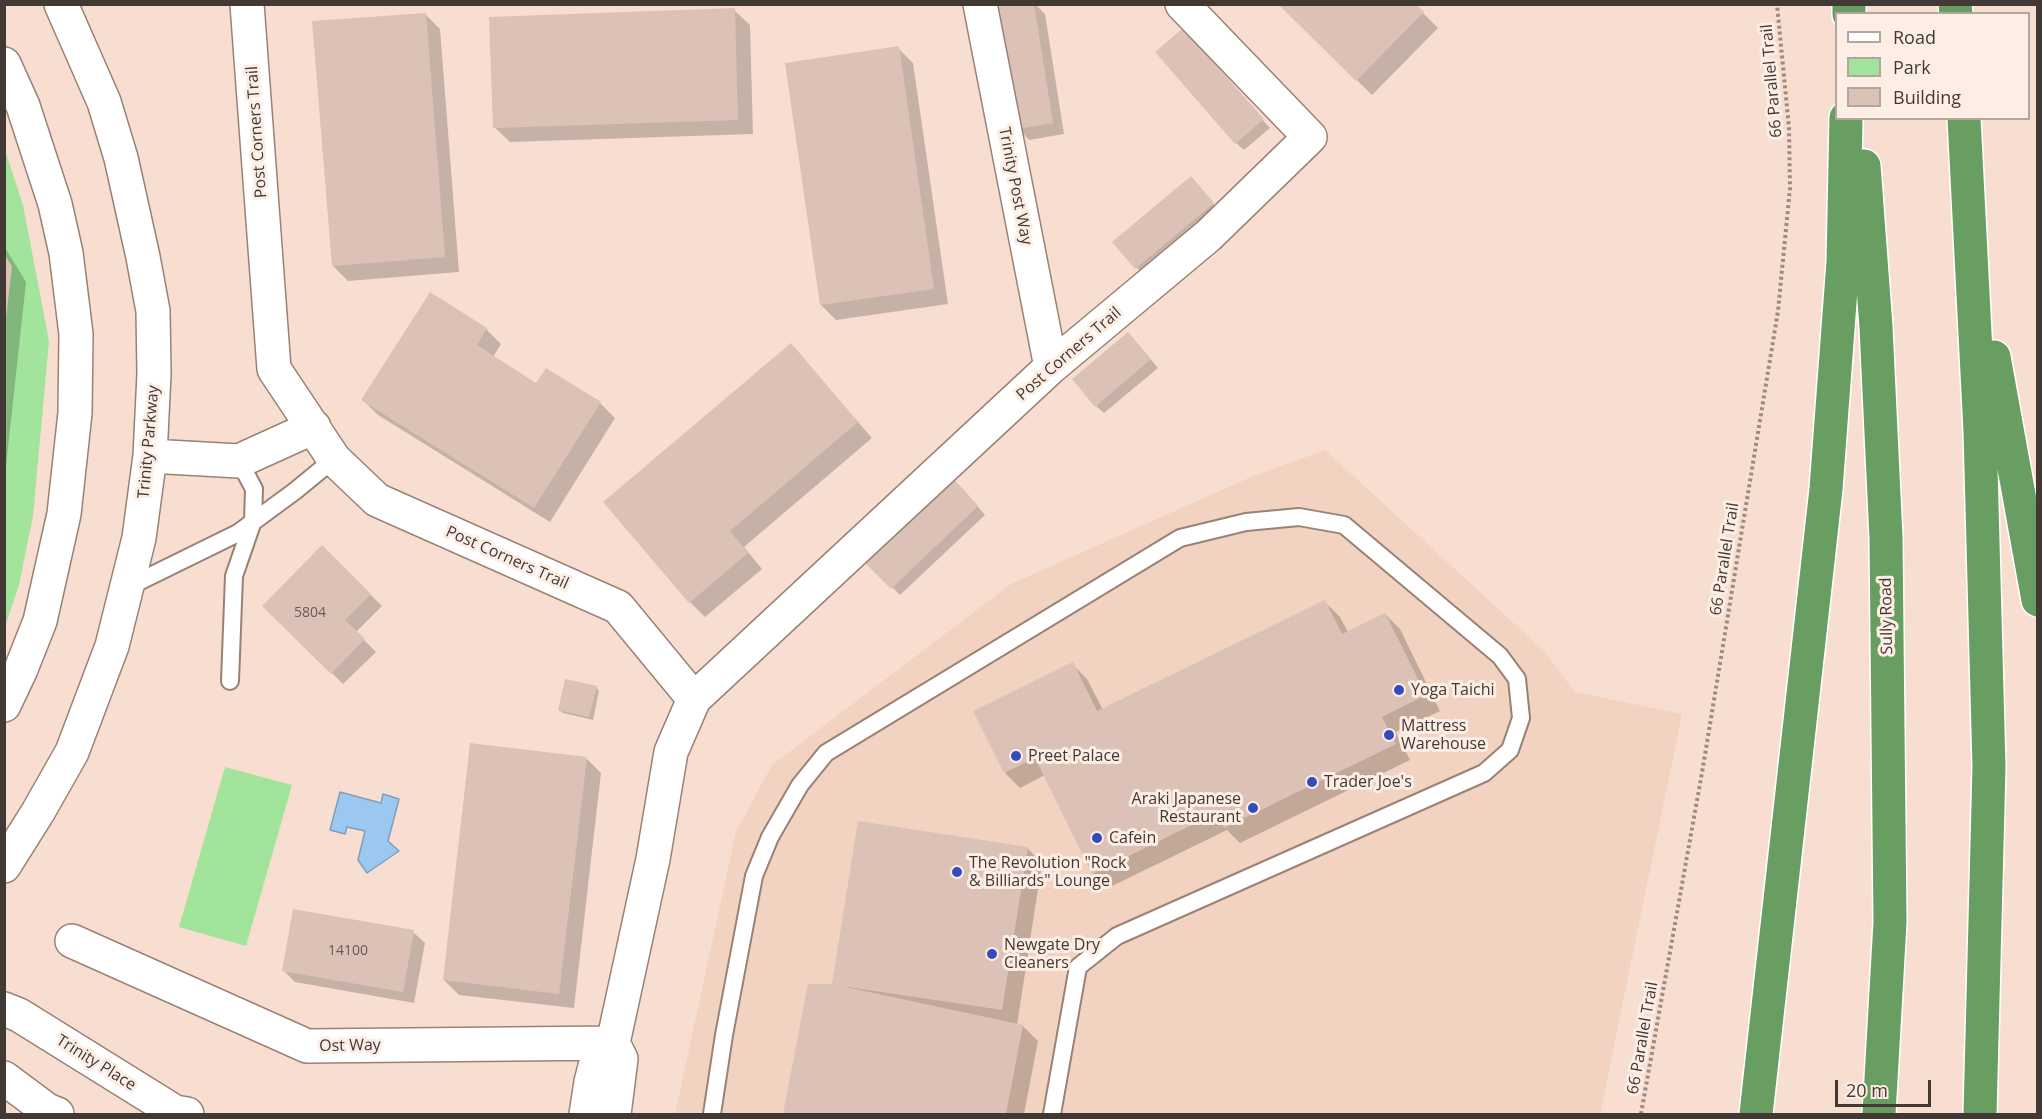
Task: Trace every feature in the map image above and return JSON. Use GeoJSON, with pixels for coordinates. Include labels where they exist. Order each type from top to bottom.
{"type":"FeatureCollection","features":[{"type":"Feature","properties":{"kind":"highway"},"geometry":{"type":"LineString","coordinates":[[1756,1114],[1826,489],[1843,262],[1846,120]]}},
{"type":"Feature","properties":{"kind":"highway","name":"Sully Road"},"geometry":{"type":"LineString","coordinates":[[1860,120],[1876,327],[1886,538],[1890,922],[1879,1114]]}},
{"type":"Feature","properties":{"kind":"highway"},"geometry":{"type":"LineString","coordinates":[[1964,120],[1974,221],[1995,363],[2037,600]]}},
{"type":"Feature","properties":{"kind":"highway"},"geometry":{"type":"LineString","coordinates":[[1964,120],[1980,431],[1989,767],[1980,1114]]}},
{"type":"Feature","properties":{"kind":"street","name":"Trinity Parkway"},"geometry":{"type":"LineString","coordinates":[[4,866],[72,752],[112,646],[139,538],[150,456],[154,374],[153,311],[143,257],[124,170],[104,102],[61,4]]}},
{"type":"Feature","properties":{"kind":"street","name":"Post Corners Trail"},"geometry":{"type":"LineString","coordinates":[[247,4],[274,369],[334,459],[377,500],[618,607],[694,699]]}},
{"type":"Feature","properties":{"kind":"street","name":"Trinity Post Way"},"geometry":{"type":"LineString","coordinates":[[980,4],[1051,367]]}},
{"type":"Feature","properties":{"kind":"street","name":"Post Corners Trail"},"geometry":{"type":"LineString","coordinates":[[614,1114],[621,1059],[613,1043],[653,859],[671,752],[694,699],[1051,367],[1208,236],[1310,137],[1182,4]]}},
{"type":"Feature","properties":{"kind":"street"},"geometry":{"type":"LineString","coordinates":[[4,64],[23,106],[55,204],[66,253],[76,334],[75,413],[64,514],[40,621],[4,705]]}},
{"type":"Feature","properties":{"kind":"street"},"geometry":{"type":"LineString","coordinates":[[150,456],[239,461],[314,427]]}},
{"type":"Feature","properties":{"kind":"street","name":"Ost Way"},"geometry":{"type":"LineString","coordinates":[[72,941],[307,1046],[613,1043]]}},
{"type":"Feature","properties":{"kind":"street","name":"Trinity Place"},"geometry":{"type":"LineString","coordinates":[[4,1009],[19,1015],[175,1112],[187,1114]]}},
{"type":"Feature","properties":{"kind":"street","name":"Post Corners Trail"},"geometry":{"type":"LineString","coordinates":[[586,1114],[598,1055],[613,1043]]}},
{"type":"Feature","properties":{"kind":"street"},"geometry":{"type":"LineString","coordinates":[[4,1078],[47,1110],[57,1114]]}},
{"type":"Feature","properties":{"kind":"lane"},"geometry":{"type":"LineString","coordinates":[[128,587],[238,533],[334,459]]}},
{"type":"Feature","properties":{"kind":"lane"},"geometry":{"type":"LineString","coordinates":[[230,681],[234,576],[253,521],[254,489],[239,461]]}},
{"type":"Feature","properties":{"kind":"lane"},"geometry":{"type":"LineString","coordinates":[[712,1114],[724,1035],[754,876],[770,837],[795,794],[826,753],[1180,538],[1246,522],[1299,517],[1344,525],[1500,656],[1517,679],[1521,718],[1510,750],[1484,773],[1117,936],[1078,967],[1052,1114]]}},
{"type":"Feature","properties":{"kind":"path","name":"66 Parallel Trail"},"geometry":{"type":"LineString","coordinates":[[1641,1114],[1701,778],[1778,310],[1790,176],[1789,129],[1777,4]]}},
{"type":"Feature","properties":{"kind":"shaded area"},"geometry":{"type":"Polygon","coordinates":[[[1325,450],[1544,651],[1575,692],[1682,714],[1600,1114],[675,1114],[736,832],[772,765],[1011,584],[1251,477],[1325,450]]]}},
{"type":"Feature","properties":{"kind":"green space"},"geometry":{"type":"Polygon","coordinates":[[[4,147],[23,205],[49,341],[33,516],[19,585],[5,627],[4,147]]]}},
{"type":"Feature","properties":{"kind":"green space"},"geometry":{"type":"Polygon","coordinates":[[[225,767],[292,785],[246,946],[179,927],[225,767]]]}},
{"type":"Feature","properties":{"kind":"water"},"geometry":{"type":"Polygon","coordinates":[[[340,792],[381,803],[383,794],[399,799],[388,841],[399,851],[367,873],[358,860],[365,831],[347,827],[345,834],[330,830],[340,792]]]}},
{"type":"Feature","properties":{"kind":"building"},"geometry":{"type":"Polygon","coordinates":[[[1034,4],[1053,123],[1016,129],[997,7],[1034,4]]]}},
{"type":"Feature","properties":{"kind":"building"},"geometry":{"type":"Polygon","coordinates":[[[1278,4],[1416,4],[1424,12],[1356,81],[1278,4]]]}},
{"type":"Feature","properties":{"kind":"building"},"geometry":{"type":"Polygon","coordinates":[[[735,8],[738,120],[493,128],[489,17],[735,8]]]}},
{"type":"Feature","properties":{"kind":"building"},"geometry":{"type":"Polygon","coordinates":[[[426,13],[445,257],[332,266],[312,21],[426,13]]]}},
{"type":"Feature","properties":{"kind":"building"},"geometry":{"type":"Polygon","coordinates":[[[1183,28],[1264,119],[1235,144],[1155,52],[1183,28]]]}},
{"type":"Feature","properties":{"kind":"building"},"geometry":{"type":"Polygon","coordinates":[[[899,46],[934,289],[820,305],[785,63],[899,46]]]}},
{"type":"Feature","properties":{"kind":"building"},"geometry":{"type":"Polygon","coordinates":[[[1191,176],[1214,203],[1135,269],[1112,242],[1191,176]]]}},
{"type":"Feature","properties":{"kind":"building"},"geometry":{"type":"Polygon","coordinates":[[[4,254],[12,266],[6,318],[4,317],[4,254]]]}},
{"type":"Feature","properties":{"kind":"building"},"geometry":{"type":"Polygon","coordinates":[[[430,292],[487,328],[477,345],[536,383],[546,368],[601,402],[534,508],[361,400],[430,292]]]}},
{"type":"Feature","properties":{"kind":"building"},"geometry":{"type":"Polygon","coordinates":[[[1128,332],[1151,359],[1095,407],[1072,379],[1128,332]]]}},
{"type":"Feature","properties":{"kind":"building"},"geometry":{"type":"Polygon","coordinates":[[[791,343],[858,422],[730,531],[748,553],[689,603],[603,502],[791,343]]]}},
{"type":"Feature","properties":{"kind":"building"},"geometry":{"type":"Polygon","coordinates":[[[954,479],[978,506],[891,589],[864,562],[954,479]]]}},
{"type":"Feature","properties":{"kind":"building"},"geometry":{"type":"Polygon","coordinates":[[[322,545],[371,594],[345,620],[365,639],[331,674],[262,606],[322,545]]]}},
{"type":"Feature","properties":{"kind":"building"},"geometry":{"type":"Polygon","coordinates":[[[1325,600],[1342,634],[1385,613],[1426,695],[1382,717],[1396,744],[1224,828],[1216,813],[1092,874],[1035,758],[1004,773],[973,711],[1073,662],[1097,711],[1325,600]]]}},
{"type":"Feature","properties":{"kind":"building"},"geometry":{"type":"Polygon","coordinates":[[[565,679],[597,686],[589,717],[558,710],[565,679]]]}},
{"type":"Feature","properties":{"kind":"building"},"geometry":{"type":"Polygon","coordinates":[[[470,743],[587,757],[559,994],[443,980],[470,743]]]}},
{"type":"Feature","properties":{"kind":"building"},"geometry":{"type":"Polygon","coordinates":[[[858,821],[1028,847],[1002,1010],[841,986],[1023,1025],[1006,1114],[783,1114],[808,984],[832,984],[858,821]]]}},
{"type":"Feature","properties":{"kind":"building"},"geometry":{"type":"Polygon","coordinates":[[[293,909],[414,930],[403,992],[282,971],[293,909]]]}},
{"type":"Feature","properties":{"kind":"place","name":"Yoga Taichi"},"geometry":{"type":"Point","coordinates":[1399,690]}},
{"type":"Feature","properties":{"kind":"place","name":"Mattress Warehouse"},"geometry":{"type":"Point","coordinates":[1389,735]}},
{"type":"Feature","properties":{"kind":"place","name":"Preet Palace"},"geometry":{"type":"Point","coordinates":[1016,756]}},
{"type":"Feature","properties":{"kind":"place","name":"Trader Joe's"},"geometry":{"type":"Point","coordinates":[1312,782]}},
{"type":"Feature","properties":{"kind":"place","name":"Araki Japanese Restaurant"},"geometry":{"type":"Point","coordinates":[1253,808]}},
{"type":"Feature","properties":{"kind":"place","name":"Cafein"},"geometry":{"type":"Point","coordinates":[1097,838]}},
{"type":"Feature","properties":{"kind":"place","name":"The Revolution \"Rock & Billiards\" Lounge"},"geometry":{"type":"Point","coordinates":[957,872]}},
{"type":"Feature","properties":{"kind":"place","name":"Newgate Dry Cleaners"},"geometry":{"type":"Point","coordinates":[992,954]}}]}
